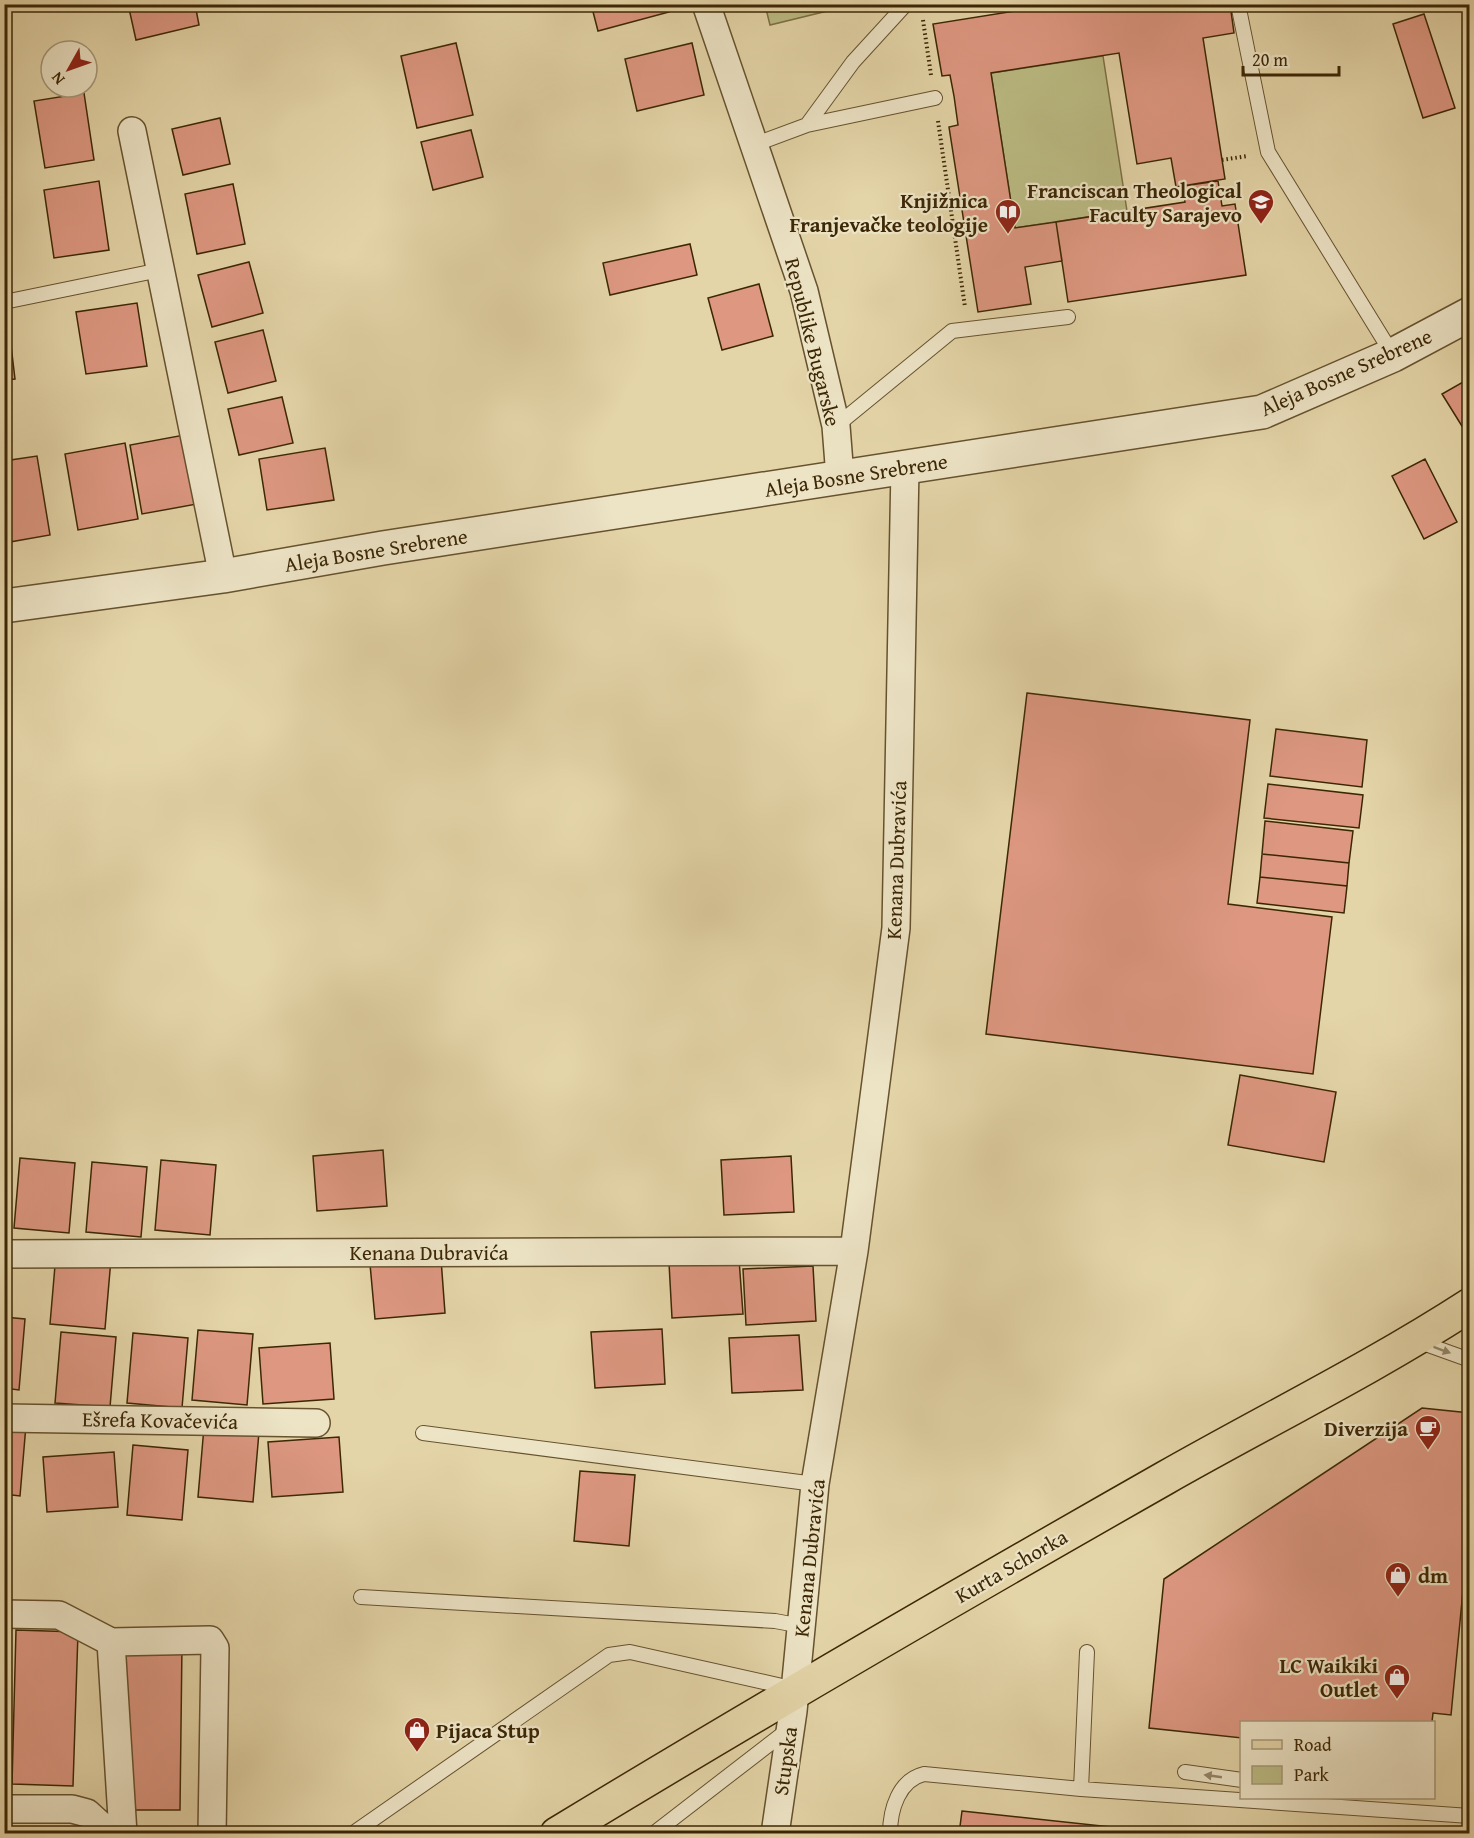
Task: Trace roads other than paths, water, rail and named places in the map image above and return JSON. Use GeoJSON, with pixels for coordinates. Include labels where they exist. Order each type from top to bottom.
{"type":"FeatureCollection","features":[{"type":"Feature","properties":{"kind":"main road","name":"Kurta Schorka"},"geometry":{"type":"LineString","coordinates":[[557,1833],[795,1689],[1184,1467],[1415,1340],[1470,1305]]}},
{"type":"Feature","properties":{"kind":"street","name":"Republike Bugarske"},"geometry":{"type":"LineString","coordinates":[[706,4],[756,144],[804,291],[836,426],[840,477]]}},
{"type":"Feature","properties":{"kind":"street"},"geometry":{"type":"LineString","coordinates":[[132,130],[223,576]]}},
{"type":"Feature","properties":{"kind":"street","name":"Aleja Bosne Srebrene"},"geometry":{"type":"LineString","coordinates":[[4,606],[223,576],[383,548],[1262,412],[1393,355],[1470,314]]}},
{"type":"Feature","properties":{"kind":"street","name":"Kenana Dubravića"},"geometry":{"type":"LineString","coordinates":[[795,1689],[815,1484],[854,1251],[896,927],[905,468]]}},
{"type":"Feature","properties":{"kind":"street","name":"Kenana Dubravića"},"geometry":{"type":"LineString","coordinates":[[4,1254],[854,1251]]}},
{"type":"Feature","properties":{"kind":"street","name":"Ešrefa Kovačevića"},"geometry":{"type":"LineString","coordinates":[[4,1418],[316,1423]]}},
{"type":"Feature","properties":{"kind":"street"},"geometry":{"type":"LineString","coordinates":[[4,1614],[59,1615],[111,1642],[210,1640],[214,1643],[212,1833]]}},
{"type":"Feature","properties":{"kind":"street"},"geometry":{"type":"LineString","coordinates":[[111,1642],[123,1833]]}},
{"type":"Feature","properties":{"kind":"street","name":"Stupska"},"geometry":{"type":"LineString","coordinates":[[775,1833],[795,1689]]}},
{"type":"Feature","properties":{"kind":"street"},"geometry":{"type":"LineString","coordinates":[[4,1809],[72,1809],[87,1813],[110,1833]]}},
{"type":"Feature","properties":{"kind":"lane"},"geometry":{"type":"LineString","coordinates":[[807,125],[853,62],[906,4]]}},
{"type":"Feature","properties":{"kind":"lane"},"geometry":{"type":"LineString","coordinates":[[1239,4],[1268,152],[1393,355]]}},
{"type":"Feature","properties":{"kind":"lane"},"geometry":{"type":"LineString","coordinates":[[756,144],[807,125],[935,98]]}},
{"type":"Feature","properties":{"kind":"lane"},"geometry":{"type":"LineString","coordinates":[[9,302],[160,270]]}},
{"type":"Feature","properties":{"kind":"lane"},"geometry":{"type":"LineString","coordinates":[[836,426],[952,331],[1068,316]]}},
{"type":"Feature","properties":{"kind":"lane"},"geometry":{"type":"LineString","coordinates":[[1415,1340],[1470,1360]]}},
{"type":"Feature","properties":{"kind":"lane"},"geometry":{"type":"LineString","coordinates":[[423,1433],[815,1484]]}},
{"type":"Feature","properties":{"kind":"lane"},"geometry":{"type":"LineString","coordinates":[[361,1597],[775,1622],[802,1626]]}},
{"type":"Feature","properties":{"kind":"lane"},"geometry":{"type":"LineString","coordinates":[[352,1833],[609,1655],[630,1652],[795,1689]]}},
{"type":"Feature","properties":{"kind":"lane"},"geometry":{"type":"LineString","coordinates":[[1081,1789],[1087,1652]]}},
{"type":"Feature","properties":{"kind":"lane"},"geometry":{"type":"LineString","coordinates":[[653,1833],[789,1729]]}},
{"type":"Feature","properties":{"kind":"lane"},"geometry":{"type":"LineString","coordinates":[[1185,1772],[1240,1780]]}},
{"type":"Feature","properties":{"kind":"lane"},"geometry":{"type":"LineString","coordinates":[[890,1833],[890,1822],[903,1785],[914,1777],[924,1774],[1081,1789],[1470,1816]]}},
{"type":"Feature","properties":{"kind":"lane"},"geometry":{"type":"LineString","coordinates":[[1337,1799],[1362,1809]]}},
{"type":"Feature","properties":{"kind":"place","name":"Franciscan Theological Faculty Sarajevo"},"geometry":{"type":"Point","coordinates":[1261,225]}},
{"type":"Feature","properties":{"kind":"place","name":"Knjižnica Franjevačke teologije"},"geometry":{"type":"Point","coordinates":[1008,235]}},
{"type":"Feature","properties":{"kind":"place","name":"Diverzija"},"geometry":{"type":"Point","coordinates":[1428,1451]}},
{"type":"Feature","properties":{"kind":"place","name":"dm"},"geometry":{"type":"Point","coordinates":[1398,1598]}},
{"type":"Feature","properties":{"kind":"place","name":"LC Waikiki Outlet"},"geometry":{"type":"Point","coordinates":[1397,1700]}},
{"type":"Feature","properties":{"kind":"place","name":"Pijaca Stup"},"geometry":{"type":"Point","coordinates":[417,1753]}}]}
